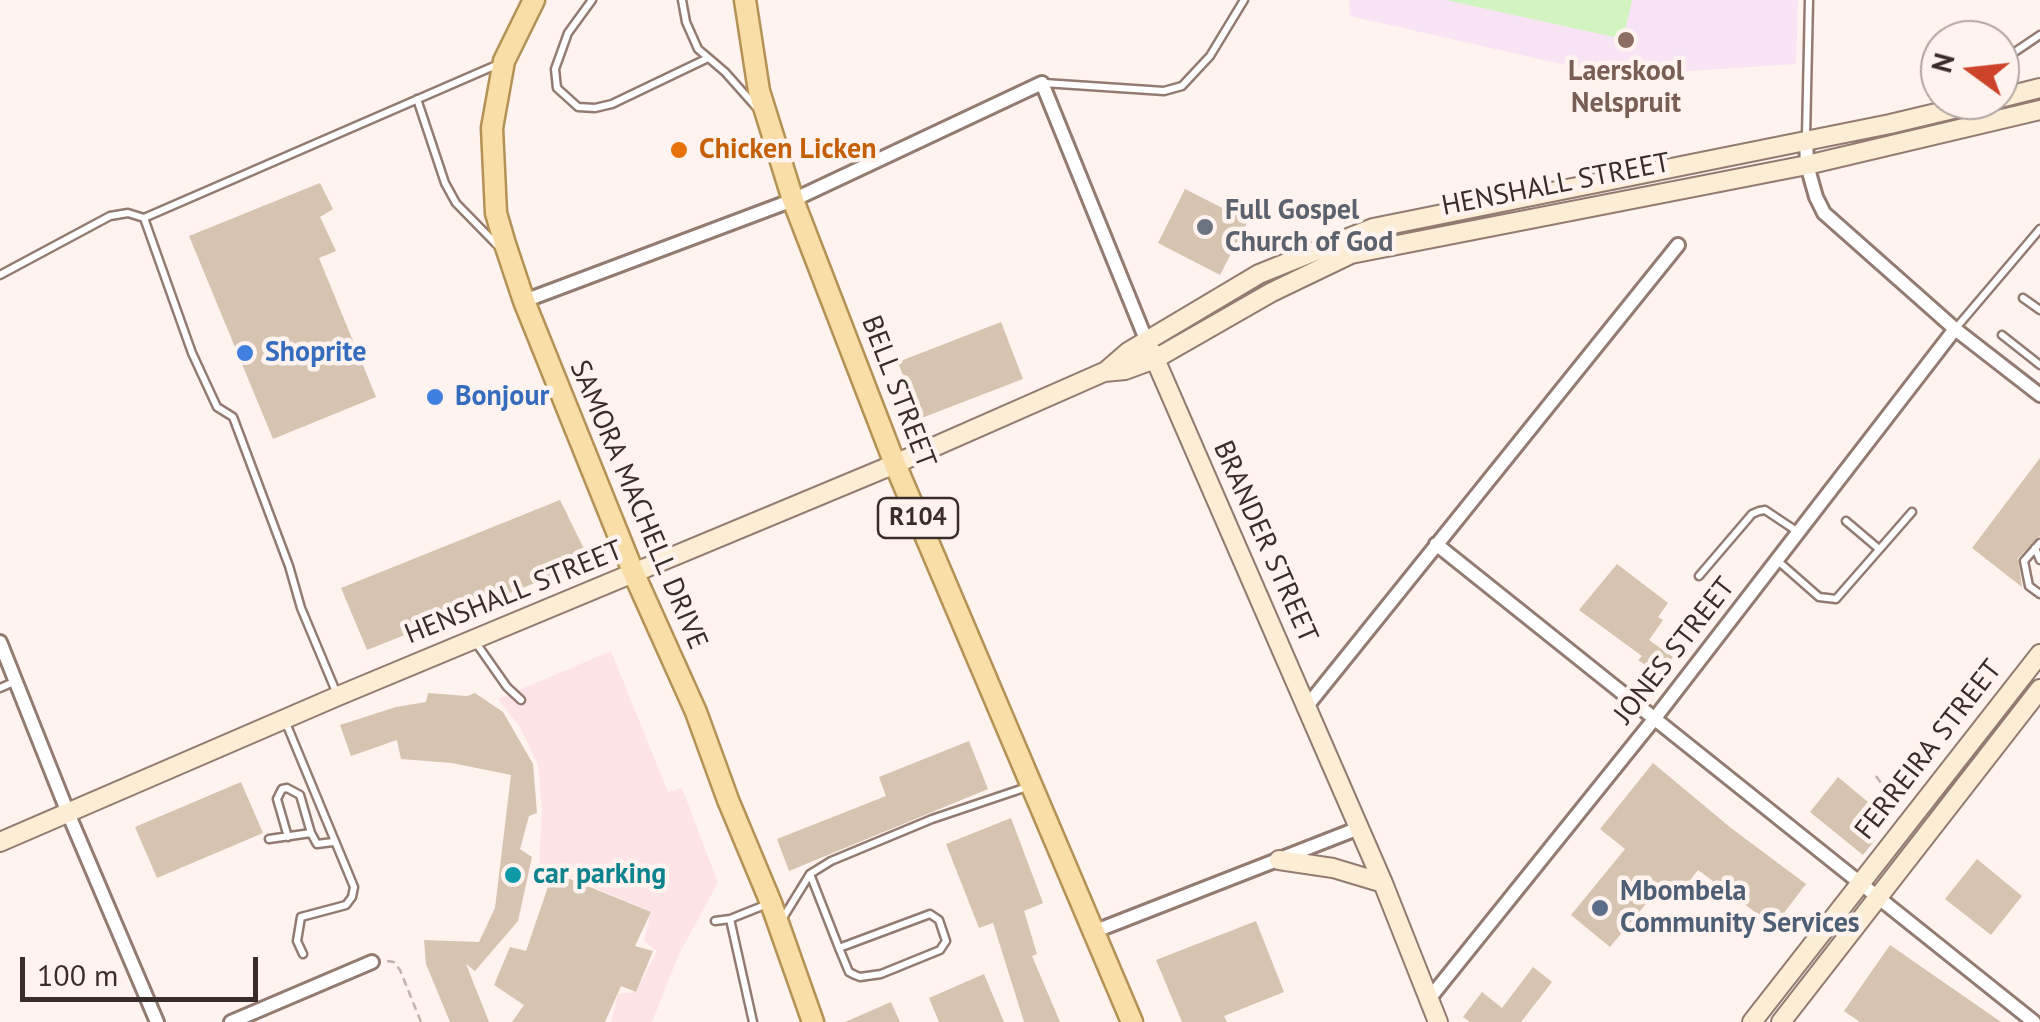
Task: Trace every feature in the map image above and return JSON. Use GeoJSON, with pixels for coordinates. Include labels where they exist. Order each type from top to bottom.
{"type":"FeatureCollection","features":[{"type":"Feature","properties":{"kind":"main road","name":"BELL STREET"},"geometry":{"type":"LineString","coordinates":[[745,0],[753,62],[794,200],[896,464],[1133,1019]]}},
{"type":"Feature","properties":{"kind":"main road","name":"SAMORA MACHELL DRIVE"},"geometry":{"type":"LineString","coordinates":[[533,6],[504,62],[492,128],[496,213],[524,302],[634,574],[696,712],[772,903],[813,1022]]}},
{"type":"Feature","properties":{"kind":"street"},"geometry":{"type":"LineString","coordinates":[[524,302],[794,200],[1042,83]]}},
{"type":"Feature","properties":{"kind":"street","name":"BRANDER STREET"},"geometry":{"type":"LineString","coordinates":[[1042,83],[1151,350],[1383,883],[1438,1022]]}},
{"type":"Feature","properties":{"kind":"street","name":"HENSHALL STREET"},"geometry":{"type":"LineString","coordinates":[[0,842],[473,639],[896,464],[1104,372],[1124,370],[1259,274],[1372,228],[2040,110]]}},
{"type":"Feature","properties":{"kind":"street","name":"HENSHALL STREET"},"geometry":{"type":"LineString","coordinates":[[1151,350],[1351,254],[1806,152],[1920,114]]}},
{"type":"Feature","properties":{"kind":"street"},"geometry":{"type":"LineString","coordinates":[[1806,152],[1824,213],[1956,329],[2040,395]]}},
{"type":"Feature","properties":{"kind":"street"},"geometry":{"type":"LineString","coordinates":[[1307,706],[1678,245]]}},
{"type":"Feature","properties":{"kind":"street","name":"JONES STREET"},"geometry":{"type":"LineString","coordinates":[[1429,998],[1655,718],[1956,329]]}},
{"type":"Feature","properties":{"kind":"street"},"geometry":{"type":"LineString","coordinates":[[1436,544],[2034,1022]]}},
{"type":"Feature","properties":{"kind":"street"},"geometry":{"type":"LineString","coordinates":[[0,642],[157,1022]]}},
{"type":"Feature","properties":{"kind":"street","name":"FERREIRA STREET"},"geometry":{"type":"LineString","coordinates":[[1752,1022],[2040,654]]}},
{"type":"Feature","properties":{"kind":"street","name":"FERREIRA STREET"},"geometry":{"type":"LineString","coordinates":[[1781,1022],[2040,689]]}},
{"type":"Feature","properties":{"kind":"street"},"geometry":{"type":"LineString","coordinates":[[1093,932],[1359,828]]}},
{"type":"Feature","properties":{"kind":"street"},"geometry":{"type":"LineString","coordinates":[[1279,860],[1333,868],[1383,883]]}},
{"type":"Feature","properties":{"kind":"street"},"geometry":{"type":"LineString","coordinates":[[232,1022],[372,962]]}},
{"type":"Feature","properties":{"kind":"lane"},"geometry":{"type":"LineString","coordinates":[[592,0],[568,33],[554,69],[557,88],[578,107],[612,104],[708,58]]}},
{"type":"Feature","properties":{"kind":"lane"},"geometry":{"type":"LineString","coordinates":[[682,0],[692,36],[768,120]]}},
{"type":"Feature","properties":{"kind":"lane"},"geometry":{"type":"LineString","coordinates":[[1042,83],[1164,92],[1182,86],[1210,56],[1244,0]]}},
{"type":"Feature","properties":{"kind":"lane"},"geometry":{"type":"LineString","coordinates":[[1806,152],[1809,0]]}},
{"type":"Feature","properties":{"kind":"lane"},"geometry":{"type":"LineString","coordinates":[[0,274],[110,216],[128,213],[144,218],[504,62]]}},
{"type":"Feature","properties":{"kind":"lane"},"geometry":{"type":"LineString","coordinates":[[417,99],[434,154],[456,203],[510,259]]}},
{"type":"Feature","properties":{"kind":"lane"},"geometry":{"type":"LineString","coordinates":[[144,218],[192,353],[217,407],[232,417],[290,566],[301,608],[338,696]]}},
{"type":"Feature","properties":{"kind":"lane"},"geometry":{"type":"LineString","coordinates":[[1956,329],[2040,229]]}},
{"type":"Feature","properties":{"kind":"lane"},"geometry":{"type":"LineString","coordinates":[[2024,298],[2040,310]]}},
{"type":"Feature","properties":{"kind":"lane"},"geometry":{"type":"LineString","coordinates":[[2002,335],[2040,365]]}},
{"type":"Feature","properties":{"kind":"lane"},"geometry":{"type":"LineString","coordinates":[[1700,576],[1752,514],[1766,510],[1798,532]]}},
{"type":"Feature","properties":{"kind":"lane"},"geometry":{"type":"LineString","coordinates":[[1777,560],[1819,597],[1836,599],[1912,512]]}},
{"type":"Feature","properties":{"kind":"lane"},"geometry":{"type":"LineString","coordinates":[[1846,521],[1879,549]]}},
{"type":"Feature","properties":{"kind":"lane"},"geometry":{"type":"LineString","coordinates":[[2037,546],[2040,560]]}},
{"type":"Feature","properties":{"kind":"lane"},"geometry":{"type":"LineString","coordinates":[[2037,546],[2024,561],[2029,586],[2040,594]]}},
{"type":"Feature","properties":{"kind":"lane"},"geometry":{"type":"LineString","coordinates":[[473,639],[506,687],[521,700]]}},
{"type":"Feature","properties":{"kind":"lane"},"geometry":{"type":"LineString","coordinates":[[0,688],[16,681]]}},
{"type":"Feature","properties":{"kind":"lane"},"geometry":{"type":"LineString","coordinates":[[284,719],[354,892],[346,905],[301,918],[297,940],[303,954]]}},
{"type":"Feature","properties":{"kind":"lane"},"geometry":{"type":"LineString","coordinates":[[779,924],[810,874],[831,861],[932,819],[1032,786]]}},
{"type":"Feature","properties":{"kind":"lane"},"geometry":{"type":"LineString","coordinates":[[288,838],[276,799],[287,788],[300,795],[317,844],[333,842]]}},
{"type":"Feature","properties":{"kind":"lane"},"geometry":{"type":"LineString","coordinates":[[269,839],[311,833]]}},
{"type":"Feature","properties":{"kind":"lane"},"geometry":{"type":"LineString","coordinates":[[810,874],[839,948],[850,972],[860,978],[881,974],[940,950],[946,941],[939,920],[930,914],[839,948]]}},
{"type":"Feature","properties":{"kind":"lane"},"geometry":{"type":"LineString","coordinates":[[716,921],[772,903]]}},
{"type":"Feature","properties":{"kind":"lane"},"geometry":{"type":"LineString","coordinates":[[730,919],[753,1022]]}},
{"type":"Feature","properties":{"kind":"path"},"geometry":{"type":"LineString","coordinates":[[1876,776],[1908,820]]}},
{"type":"Feature","properties":{"kind":"path"},"geometry":{"type":"LineString","coordinates":[[372,962],[394,962],[421,1022]]}},
{"type":"Feature","properties":{"kind":"shaded area","name":"Laerskool Nelspruit"},"geometry":{"type":"Polygon","coordinates":[[[1349,0],[1798,0],[1796,64],[1614,76],[1350,16],[1349,0]]]}},
{"type":"Feature","properties":{"kind":"shaded area"},"geometry":{"type":"Polygon","coordinates":[[[611,651],[668,792],[682,788],[718,883],[679,954],[652,1022],[611,1022],[618,994],[636,992],[657,951],[644,941],[651,912],[539,863],[542,810],[538,765],[520,727],[498,699],[611,651]]]}},
{"type":"Feature","properties":{"kind":"green space"},"geometry":{"type":"Polygon","coordinates":[[[1446,0],[1632,0],[1623,39],[1446,0]]]}},
{"type":"Feature","properties":{"kind":"building"},"geometry":{"type":"Polygon","coordinates":[[[320,183],[333,209],[320,217],[336,251],[319,258],[376,397],[273,439],[189,236],[320,183]]]}},
{"type":"Feature","properties":{"kind":"building"},"geometry":{"type":"Polygon","coordinates":[[[1185,189],[1248,221],[1220,275],[1158,243],[1185,189]]]}},
{"type":"Feature","properties":{"kind":"building"},"geometry":{"type":"Polygon","coordinates":[[[1001,322],[1023,379],[919,419],[898,362],[1001,322]]]}},
{"type":"Feature","properties":{"kind":"building"},"geometry":{"type":"Polygon","coordinates":[[[2040,458],[2040,536],[2018,558],[2022,587],[1972,548],[2040,458]]]}},
{"type":"Feature","properties":{"kind":"building"},"geometry":{"type":"Polygon","coordinates":[[[560,500],[590,561],[367,650],[341,588],[560,500]]]}},
{"type":"Feature","properties":{"kind":"building"},"geometry":{"type":"Polygon","coordinates":[[[1617,564],[1668,603],[1658,617],[1663,620],[1649,640],[1673,657],[1655,682],[1644,674],[1649,668],[1638,660],[1642,656],[1579,610],[1617,564]]]}},
{"type":"Feature","properties":{"kind":"building","name":"car parking"},"geometry":{"type":"Polygon","coordinates":[[[428,693],[475,693],[503,712],[533,764],[537,813],[529,816],[520,849],[532,857],[518,921],[475,971],[466,964],[489,1022],[450,1022],[426,964],[424,940],[479,942],[495,908],[511,775],[452,763],[401,759],[397,740],[351,756],[340,725],[426,702],[428,693]]]}},
{"type":"Feature","properties":{"kind":"building"},"geometry":{"type":"Polygon","coordinates":[[[969,741],[988,789],[789,871],[777,839],[886,796],[879,777],[969,741]]]}},
{"type":"Feature","properties":{"kind":"building"},"geometry":{"type":"Polygon","coordinates":[[[1653,763],[1806,884],[1774,926],[1698,870],[1680,893],[1665,881],[1610,947],[1571,915],[1625,849],[1600,829],[1653,763]]]}},
{"type":"Feature","properties":{"kind":"building"},"geometry":{"type":"Polygon","coordinates":[[[1838,777],[1868,802],[1852,821],[1875,840],[1863,855],[1810,812],[1838,777]]]}},
{"type":"Feature","properties":{"kind":"building"},"geometry":{"type":"Polygon","coordinates":[[[241,782],[263,833],[157,878],[135,827],[241,782]]]}},
{"type":"Feature","properties":{"kind":"building"},"geometry":{"type":"Polygon","coordinates":[[[1011,818],[1043,903],[1024,911],[1037,954],[1032,956],[1060,1022],[1024,1022],[993,923],[979,928],[946,844],[1011,818]]]}},
{"type":"Feature","properties":{"kind":"building"},"geometry":{"type":"Polygon","coordinates":[[[1977,859],[2022,896],[1991,935],[1945,899],[1977,859]]]}},
{"type":"Feature","properties":{"kind":"building"},"geometry":{"type":"Polygon","coordinates":[[[553,872],[651,912],[635,946],[653,951],[636,992],[621,986],[605,1022],[512,1022],[524,1005],[494,985],[510,947],[526,951],[553,872]]]}},
{"type":"Feature","properties":{"kind":"building"},"geometry":{"type":"Polygon","coordinates":[[[1256,921],[1284,992],[1224,1016],[1227,1022],[1182,1022],[1156,960],[1256,921]]]}},
{"type":"Feature","properties":{"kind":"building"},"geometry":{"type":"Polygon","coordinates":[[[1890,945],[2001,1022],[1860,1022],[1844,1011],[1890,945]]]}},
{"type":"Feature","properties":{"kind":"building"},"geometry":{"type":"Polygon","coordinates":[[[1533,967],[1552,982],[1521,1022],[1470,1022],[1463,1017],[1482,992],[1502,1008],[1533,967]]]}},
{"type":"Feature","properties":{"kind":"building"},"geometry":{"type":"Polygon","coordinates":[[[984,974],[1004,1022],[939,1022],[929,998],[984,974]]]}},
{"type":"Feature","properties":{"kind":"building"},"geometry":{"type":"Polygon","coordinates":[[[891,1002],[900,1022],[845,1022],[891,1002]]]}},
{"type":"Feature","properties":{"kind":"place","name":"Laerskool Nelspruit"},"geometry":{"type":"Point","coordinates":[1626,40]}},
{"type":"Feature","properties":{"kind":"place","name":"Chicken Licken"},"geometry":{"type":"Point","coordinates":[679,150]}},
{"type":"Feature","properties":{"kind":"place","name":"Full Gospel Church of God"},"geometry":{"type":"Point","coordinates":[1205,227]}},
{"type":"Feature","properties":{"kind":"place","name":"Shoprite"},"geometry":{"type":"Point","coordinates":[245,353]}},
{"type":"Feature","properties":{"kind":"place","name":"Bonjour"},"geometry":{"type":"Point","coordinates":[435,397]}},
{"type":"Feature","properties":{"kind":"place","name":"car parking"},"geometry":{"type":"Point","coordinates":[513,875]}},
{"type":"Feature","properties":{"kind":"place","name":"Mbombela Community Services"},"geometry":{"type":"Point","coordinates":[1600,908]}}]}
